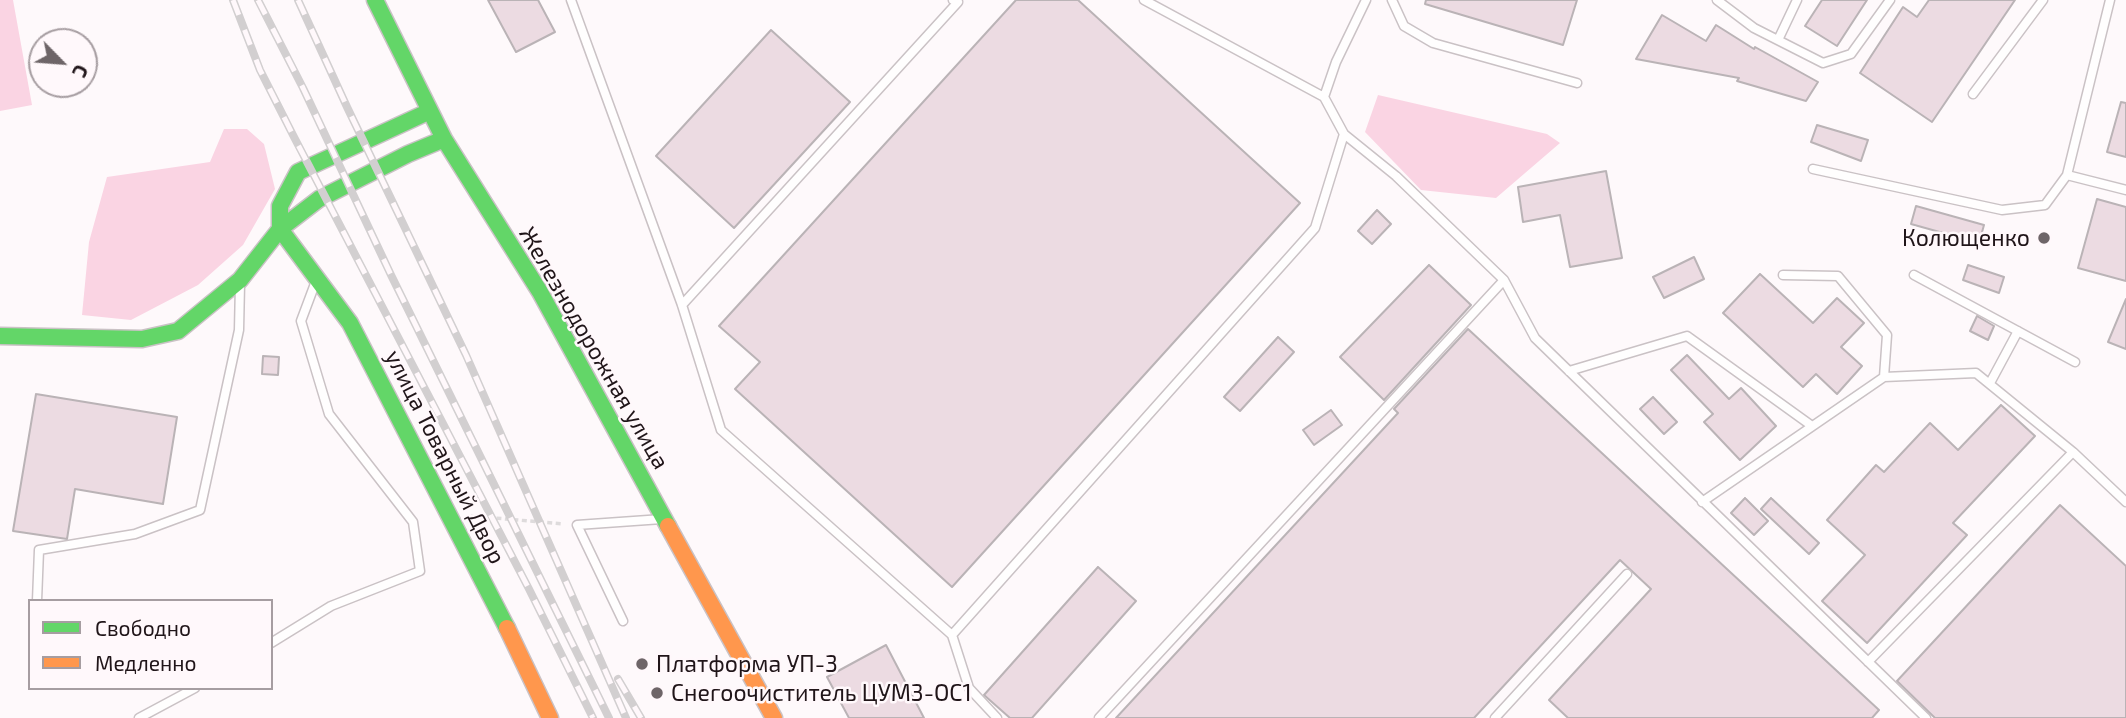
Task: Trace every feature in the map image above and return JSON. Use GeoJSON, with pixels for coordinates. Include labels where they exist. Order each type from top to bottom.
{"type":"FeatureCollection","features":[{"type":"Feature","properties":{"kind":"street","name":"Железнодорожная улица"},"geometry":{"type":"LineString","coordinates":[[375,0],[444,139],[540,292],[774,718]]}},
{"type":"Feature","properties":{"kind":"street"},"geometry":{"type":"LineString","coordinates":[[280,229],[280,206],[298,172],[430,111]]}},
{"type":"Feature","properties":{"kind":"street"},"geometry":{"type":"LineString","coordinates":[[0,336],[142,339],[178,331],[240,280],[280,229],[319,199],[444,139]]}},
{"type":"Feature","properties":{"kind":"street","name":"улица Товарный Двор"},"geometry":{"type":"LineString","coordinates":[[280,229],[350,323],[496,604],[550,718]]}},
{"type":"Feature","properties":{"kind":"lane"},"geometry":{"type":"LineString","coordinates":[[571,0],[682,305],[721,430],[952,635],[969,688],[997,718]]}},
{"type":"Feature","properties":{"kind":"lane"},"geometry":{"type":"LineString","coordinates":[[1144,0],[1324,97],[1344,134],[1396,176],[1504,280],[1535,338],[1926,718]]}},
{"type":"Feature","properties":{"kind":"lane"},"geometry":{"type":"LineString","coordinates":[[1324,97],[1336,62],[1366,0]]}},
{"type":"Feature","properties":{"kind":"lane"},"geometry":{"type":"LineString","coordinates":[[1392,0],[1404,26],[1433,43],[1577,83]]}},
{"type":"Feature","properties":{"kind":"lane"},"geometry":{"type":"LineString","coordinates":[[1717,0],[1754,28],[1824,63],[1851,54],[1889,0]]}},
{"type":"Feature","properties":{"kind":"lane"},"geometry":{"type":"LineString","coordinates":[[1778,40],[1797,0]]}},
{"type":"Feature","properties":{"kind":"lane"},"geometry":{"type":"LineString","coordinates":[[1973,94],[2043,0]]}},
{"type":"Feature","properties":{"kind":"lane"},"geometry":{"type":"LineString","coordinates":[[1813,169],[2002,210],[2045,205],[2067,175],[2110,0]]}},
{"type":"Feature","properties":{"kind":"lane"},"geometry":{"type":"LineString","coordinates":[[682,305],[958,1]]}},
{"type":"Feature","properties":{"kind":"lane"},"geometry":{"type":"LineString","coordinates":[[952,635],[1315,228],[1344,134]]}},
{"type":"Feature","properties":{"kind":"lane"},"geometry":{"type":"LineString","coordinates":[[2067,175],[2126,190]]}},
{"type":"Feature","properties":{"kind":"lane"},"geometry":{"type":"LineString","coordinates":[[1783,275],[1838,276],[1887,335],[1884,377]]}},
{"type":"Feature","properties":{"kind":"lane"},"geometry":{"type":"LineString","coordinates":[[1914,275],[2075,362]]}},
{"type":"Feature","properties":{"kind":"lane"},"geometry":{"type":"LineString","coordinates":[[273,642],[331,606],[420,570],[414,522],[329,414],[301,321],[317,278]]}},
{"type":"Feature","properties":{"kind":"lane"},"geometry":{"type":"LineString","coordinates":[[37,599],[39,550],[135,534],[200,510],[239,330],[240,280]]}},
{"type":"Feature","properties":{"kind":"lane"},"geometry":{"type":"LineString","coordinates":[[1099,718],[1504,280]]}},
{"type":"Feature","properties":{"kind":"lane"},"geometry":{"type":"LineString","coordinates":[[1990,383],[2018,331]]}},
{"type":"Feature","properties":{"kind":"lane"},"geometry":{"type":"LineString","coordinates":[[1569,371],[1687,336],[1812,426]]}},
{"type":"Feature","properties":{"kind":"lane"},"geometry":{"type":"LineString","coordinates":[[1702,502],[1884,377],[1976,373],[2073,452],[2126,502]]}},
{"type":"Feature","properties":{"kind":"lane"},"geometry":{"type":"LineString","coordinates":[[1868,662],[2073,452]]}},
{"type":"Feature","properties":{"kind":"lane"},"geometry":{"type":"LineString","coordinates":[[623,621],[577,525],[664,519]]}},
{"type":"Feature","properties":{"kind":"lane"},"geometry":{"type":"LineString","coordinates":[[1495,718],[1627,574]]}},
{"type":"Feature","properties":{"kind":"lane"},"geometry":{"type":"LineString","coordinates":[[139,718],[191,690]]}},
{"type":"Feature","properties":{"kind":"path"},"geometry":{"type":"LineString","coordinates":[[449,514],[577,525]]}},
{"type":"Feature","properties":{"kind":"shaded area"},"geometry":{"type":"Polygon","coordinates":[[[0,0],[13,0],[28,83],[28,98],[31,98],[32,105],[0,111],[0,0]]]}},
{"type":"Feature","properties":{"kind":"shaded area"},"geometry":{"type":"Polygon","coordinates":[[[1378,95],[1547,134],[1560,143],[1496,198],[1421,190],[1365,132],[1378,95]]]}},
{"type":"Feature","properties":{"kind":"shaded area"},"geometry":{"type":"Polygon","coordinates":[[[224,129],[247,129],[264,144],[275,189],[243,245],[198,285],[131,320],[82,315],[89,242],[107,177],[210,162],[224,129]]]}},
{"type":"Feature","properties":{"kind":"building"},"geometry":{"type":"Polygon","coordinates":[[[488,0],[538,0],[555,32],[516,52],[488,0]]]}},
{"type":"Feature","properties":{"kind":"building"},"geometry":{"type":"Polygon","coordinates":[[[1016,0],[1078,0],[1300,203],[952,587],[735,389],[760,362],[719,326],[1016,0]]]}},
{"type":"Feature","properties":{"kind":"building"},"geometry":{"type":"Polygon","coordinates":[[[1426,0],[1577,0],[1563,45],[1425,4],[1426,0]]]}},
{"type":"Feature","properties":{"kind":"building"},"geometry":{"type":"Polygon","coordinates":[[[1822,0],[1867,0],[1837,46],[1805,26],[1822,0]]]}},
{"type":"Feature","properties":{"kind":"building"},"geometry":{"type":"Polygon","coordinates":[[[1929,0],[2015,0],[1932,122],[1860,73],[1903,7],[1917,17],[1929,0]]]}},
{"type":"Feature","properties":{"kind":"building"},"geometry":{"type":"Polygon","coordinates":[[[1662,15],[1706,41],[1716,25],[1754,49],[1755,47],[1818,82],[1806,101],[1737,81],[1739,78],[1636,59],[1662,15]]]}},
{"type":"Feature","properties":{"kind":"building"},"geometry":{"type":"Polygon","coordinates":[[[771,30],[850,102],[734,228],[656,156],[771,30]]]}},
{"type":"Feature","properties":{"kind":"building"},"geometry":{"type":"Polygon","coordinates":[[[2121,102],[2126,103],[2126,157],[2107,152],[2121,102]]]}},
{"type":"Feature","properties":{"kind":"building"},"geometry":{"type":"Polygon","coordinates":[[[1817,125],[1868,140],[1861,161],[1811,142],[1817,125]]]}},
{"type":"Feature","properties":{"kind":"building"},"geometry":{"type":"Polygon","coordinates":[[[1606,171],[1622,258],[1570,267],[1560,215],[1523,222],[1518,187],[1606,171]]]}},
{"type":"Feature","properties":{"kind":"building"},"geometry":{"type":"Polygon","coordinates":[[[2097,199],[2126,207],[2126,281],[2078,268],[2097,199]]]}},
{"type":"Feature","properties":{"kind":"building"},"geometry":{"type":"Polygon","coordinates":[[[1916,206],[1984,225],[1979,243],[1911,224],[1916,206]]]}},
{"type":"Feature","properties":{"kind":"building"},"geometry":{"type":"Polygon","coordinates":[[[1377,210],[1391,224],[1372,244],[1358,231],[1377,210]]]}},
{"type":"Feature","properties":{"kind":"building"},"geometry":{"type":"Polygon","coordinates":[[[1694,257],[1704,279],[1664,298],[1653,277],[1694,257]]]}},
{"type":"Feature","properties":{"kind":"building"},"geometry":{"type":"Polygon","coordinates":[[[1429,265],[1471,305],[1384,400],[1340,357],[1429,265]]]}},
{"type":"Feature","properties":{"kind":"building"},"geometry":{"type":"Polygon","coordinates":[[[1968,265],[2004,277],[1999,293],[1963,280],[1968,265]]]}},
{"type":"Feature","properties":{"kind":"building"},"geometry":{"type":"Polygon","coordinates":[[[1760,274],[1813,323],[1837,298],[1864,323],[1841,347],[1862,366],[1837,394],[1816,374],[1803,387],[1723,313],[1760,274]]]}},
{"type":"Feature","properties":{"kind":"building"},"geometry":{"type":"Polygon","coordinates":[[[2126,299],[2126,349],[2108,342],[2126,299]]]}},
{"type":"Feature","properties":{"kind":"building"},"geometry":{"type":"Polygon","coordinates":[[[1977,316],[1994,326],[1988,340],[1970,331],[1977,316]]]}},
{"type":"Feature","properties":{"kind":"building"},"geometry":{"type":"Polygon","coordinates":[[[1468,329],[1879,710],[1872,718],[1568,718],[1549,700],[1651,589],[1620,560],[1474,718],[1116,718],[1398,413],[1394,409],[1468,329]]]}},
{"type":"Feature","properties":{"kind":"building"},"geometry":{"type":"Polygon","coordinates":[[[1278,337],[1294,352],[1240,411],[1224,397],[1278,337]]]}},
{"type":"Feature","properties":{"kind":"building"},"geometry":{"type":"Polygon","coordinates":[[[1687,355],[1729,399],[1741,388],[1776,426],[1740,460],[1704,422],[1713,414],[1671,370],[1687,355]]]}},
{"type":"Feature","properties":{"kind":"building"},"geometry":{"type":"Polygon","coordinates":[[[263,356],[279,357],[278,375],[262,374],[263,356]]]}},
{"type":"Feature","properties":{"kind":"building"},"geometry":{"type":"Polygon","coordinates":[[[36,394],[177,417],[163,504],[75,489],[67,539],[13,531],[36,394]]]}},
{"type":"Feature","properties":{"kind":"building"},"geometry":{"type":"Polygon","coordinates":[[[1653,397],[1677,422],[1664,434],[1640,409],[1653,397]]]}},
{"type":"Feature","properties":{"kind":"building"},"geometry":{"type":"Polygon","coordinates":[[[2001,405],[2035,436],[1953,523],[1967,535],[1867,643],[1822,601],[1865,555],[1827,520],[1876,465],[1884,472],[1930,423],[1958,450],[2001,405]]]}},
{"type":"Feature","properties":{"kind":"building"},"geometry":{"type":"Polygon","coordinates":[[[1331,410],[1342,425],[1314,445],[1303,430],[1331,410]]]}},
{"type":"Feature","properties":{"kind":"building"},"geometry":{"type":"Polygon","coordinates":[[[1745,498],[1768,521],[1754,535],[1731,513],[1745,498]]]}},
{"type":"Feature","properties":{"kind":"building"},"geometry":{"type":"Polygon","coordinates":[[[1771,498],[1819,543],[1809,554],[1761,509],[1771,498]]]}},
{"type":"Feature","properties":{"kind":"building"},"geometry":{"type":"Polygon","coordinates":[[[2060,505],[2126,566],[2126,718],[1935,718],[1897,681],[2060,505]]]}},
{"type":"Feature","properties":{"kind":"building"},"geometry":{"type":"Polygon","coordinates":[[[1098,567],[1136,601],[1032,718],[1010,718],[984,695],[1098,567]]]}},
{"type":"Feature","properties":{"kind":"building"},"geometry":{"type":"Polygon","coordinates":[[[886,645],[924,718],[849,718],[827,677],[886,645]]]}},
{"type":"Feature","properties":{"kind":"railway"},"geometry":{"type":"LineString","coordinates":[[233,0],[260,70],[593,718]]}},
{"type":"Feature","properties":{"kind":"railway"},"geometry":{"type":"LineString","coordinates":[[258,0],[609,718]]}},
{"type":"Feature","properties":{"kind":"railway"},"geometry":{"type":"LineString","coordinates":[[298,0],[466,355],[626,718]]}},
{"type":"Feature","properties":{"kind":"railway"},"geometry":{"type":"LineString","coordinates":[[618,679],[641,718]]}},
{"type":"Feature","properties":{"kind":"traffic: fast"},"geometry":{"type":"LineString","coordinates":[[375,0],[444,139],[540,292],[668,526]]}},
{"type":"Feature","properties":{"kind":"traffic: fast"},"geometry":{"type":"LineString","coordinates":[[280,229],[280,206],[298,172],[430,111]]}},
{"type":"Feature","properties":{"kind":"traffic: fast"},"geometry":{"type":"LineString","coordinates":[[0,336],[142,339],[178,331],[240,280],[280,229],[319,199],[444,139]]}},
{"type":"Feature","properties":{"kind":"traffic: fast"},"geometry":{"type":"LineString","coordinates":[[280,229],[350,323],[507,628]]}},
{"type":"Feature","properties":{"kind":"traffic: slow"},"geometry":{"type":"LineString","coordinates":[[668,526],[774,718]]}},
{"type":"Feature","properties":{"kind":"traffic: slow"},"geometry":{"type":"LineString","coordinates":[[507,628],[550,718]]}},
{"type":"Feature","properties":{"kind":"place","name":"Колющенко"},"geometry":{"type":"Point","coordinates":[2044,238]}},
{"type":"Feature","properties":{"kind":"place","name":"Платформа УП-3"},"geometry":{"type":"Point","coordinates":[642,664]}},
{"type":"Feature","properties":{"kind":"place","name":"Снегоочиститель ЦУМ3-ОС1"},"geometry":{"type":"Point","coordinates":[657,693]}}]}
